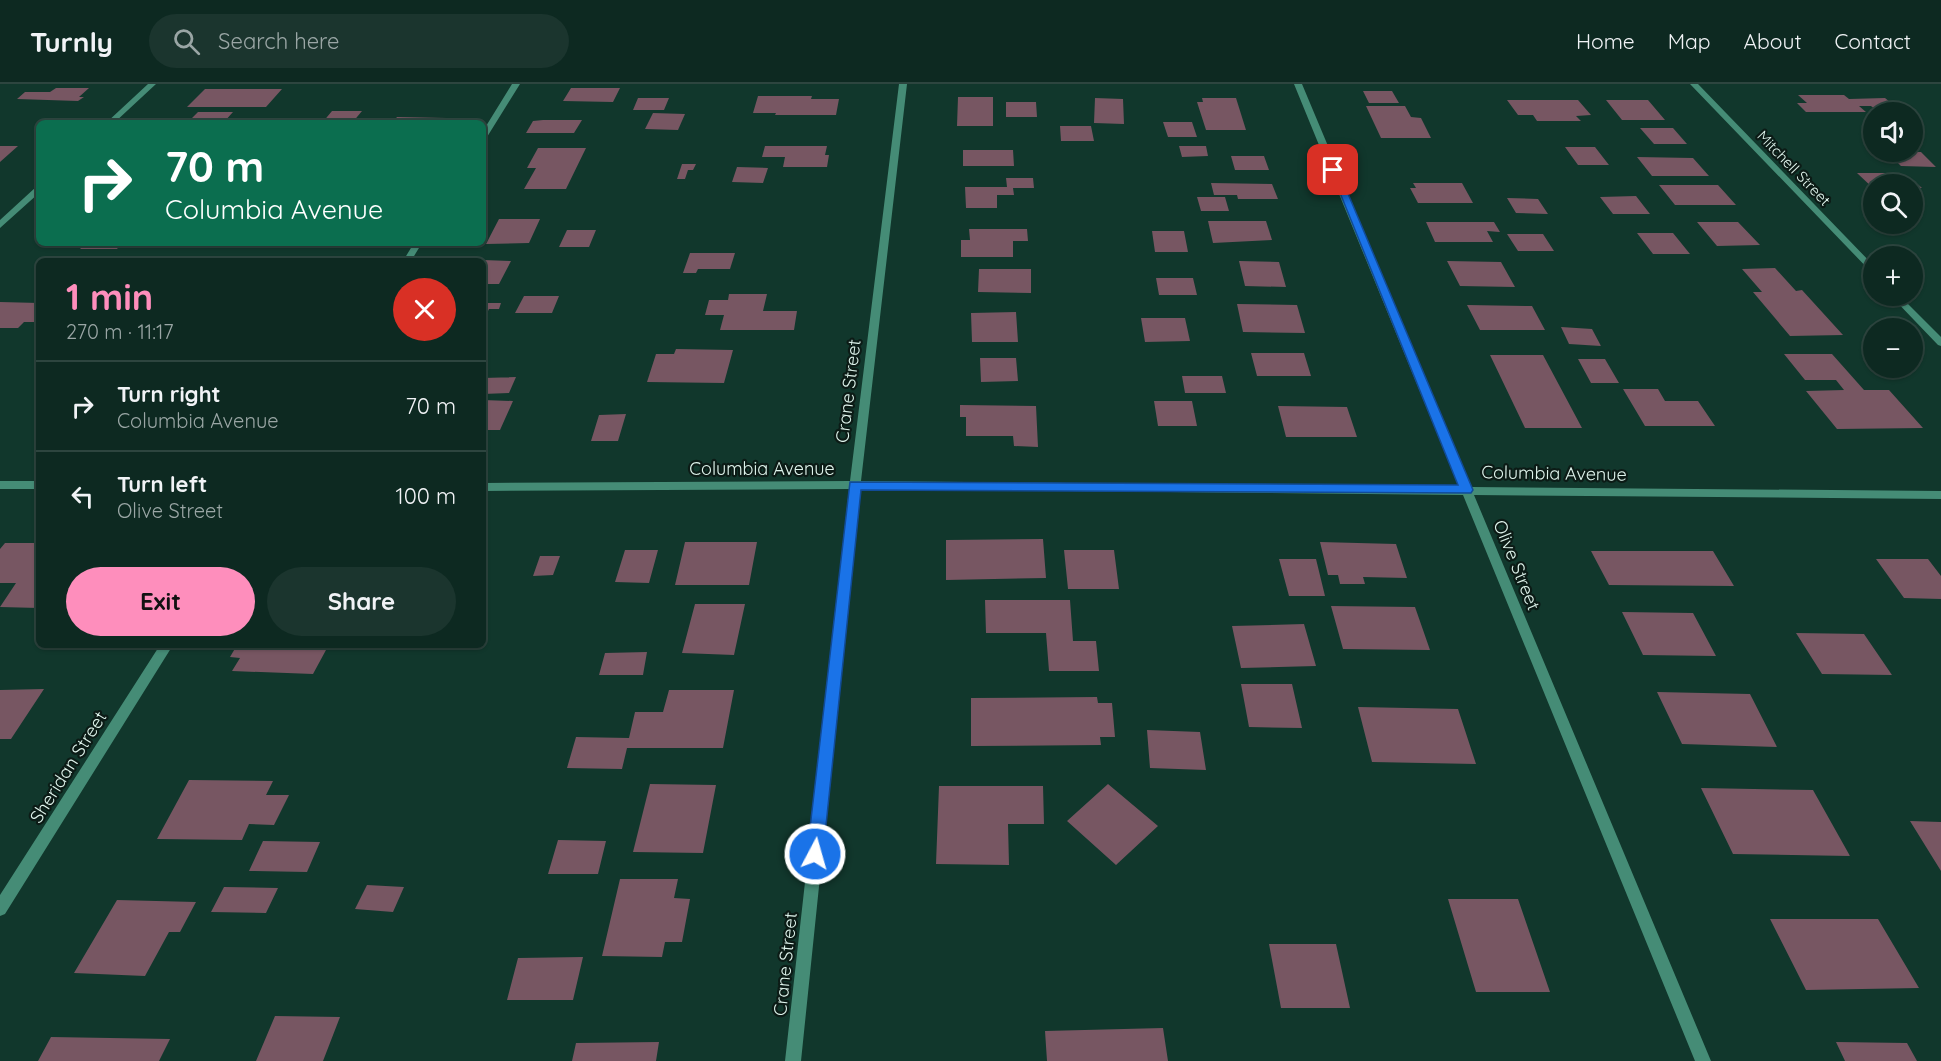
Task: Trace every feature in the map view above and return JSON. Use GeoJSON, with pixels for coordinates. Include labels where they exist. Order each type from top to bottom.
{"type":"FeatureCollection","features":[{"type":"Feature","properties":{"kind":"street"},"geometry":{"type":"LineString","coordinates":[[113,120],[152,84]]}},
{"type":"Feature","properties":{"kind":"street"},"geometry":{"type":"LineString","coordinates":[[486,132],[516,84]]}},
{"type":"Feature","properties":{"kind":"street","name":"Crane Street"},"geometry":{"type":"LineString","coordinates":[[793,1061],[855,485],[903,84]]}},
{"type":"Feature","properties":{"kind":"street","name":"Olive Street"},"geometry":{"type":"LineString","coordinates":[[1298,84],[1703,1061]]}},
{"type":"Feature","properties":{"kind":"street","name":"Mitchell Street"},"geometry":{"type":"LineString","coordinates":[[1694,84],[1863,261]]}},
{"type":"Feature","properties":{"kind":"street"},"geometry":{"type":"LineString","coordinates":[[0,225],[36,192]]}},
{"type":"Feature","properties":{"kind":"street"},"geometry":{"type":"LineString","coordinates":[[1905,306],[1941,343]]}},
{"type":"Feature","properties":{"kind":"street"},"geometry":{"type":"LineString","coordinates":[[0,484],[36,485]]}},
{"type":"Feature","properties":{"kind":"street","name":"Columbia Avenue"},"geometry":{"type":"LineString","coordinates":[[486,487],[855,485],[1941,495]]}},
{"type":"Feature","properties":{"kind":"street","name":"Sheridan Street"},"geometry":{"type":"LineString","coordinates":[[0,909],[165,648]]}},
{"type":"Feature","properties":{"kind":"building"},"geometry":{"type":"Polygon","coordinates":[[[56,88],[89,88],[79,97],[84,97],[78,101],[17,99],[25,92],[50,92],[56,88]]]}},
{"type":"Feature","properties":{"kind":"building"},"geometry":{"type":"Polygon","coordinates":[[[571,88],[620,88],[613,102],[563,101],[571,88]]]}},
{"type":"Feature","properties":{"kind":"building"},"geometry":{"type":"Polygon","coordinates":[[[205,89],[282,89],[266,107],[187,107],[205,89]]]}},
{"type":"Feature","properties":{"kind":"building"},"geometry":{"type":"Polygon","coordinates":[[[1363,91],[1392,91],[1399,103],[1369,103],[1363,91]]]}},
{"type":"Feature","properties":{"kind":"building"},"geometry":{"type":"Polygon","coordinates":[[[1798,95],[1844,95],[1849,99],[1885,98],[1890,102],[1863,102],[1863,106],[1859,106],[1863,112],[1806,112],[1797,103],[1807,103],[1798,95]]]}},
{"type":"Feature","properties":{"kind":"building"},"geometry":{"type":"Polygon","coordinates":[[[758,96],[812,96],[811,99],[839,99],[836,115],[775,115],[776,113],[753,113],[758,96]]]}},
{"type":"Feature","properties":{"kind":"building"},"geometry":{"type":"Polygon","coordinates":[[[958,97],[993,97],[993,126],[957,126],[958,97]]]}},
{"type":"Feature","properties":{"kind":"building"},"geometry":{"type":"Polygon","coordinates":[[[638,98],[669,98],[664,110],[633,110],[638,98]]]}},
{"type":"Feature","properties":{"kind":"building"},"geometry":{"type":"Polygon","coordinates":[[[1095,98],[1123,99],[1124,124],[1094,123],[1095,98]]]}},
{"type":"Feature","properties":{"kind":"building"},"geometry":{"type":"Polygon","coordinates":[[[1202,98],[1236,98],[1246,130],[1206,130],[1197,102],[1203,102],[1202,98]]]}},
{"type":"Feature","properties":{"kind":"building"},"geometry":{"type":"Polygon","coordinates":[[[1507,100],[1578,100],[1591,115],[1576,116],[1581,121],[1537,121],[1533,115],[1518,115],[1507,100]]]}},
{"type":"Feature","properties":{"kind":"building"},"geometry":{"type":"Polygon","coordinates":[[[1606,100],[1648,100],[1665,120],[1622,120],[1606,100]]]}},
{"type":"Feature","properties":{"kind":"building"},"geometry":{"type":"Polygon","coordinates":[[[1006,102],[1036,102],[1037,117],[1006,117],[1006,102]]]}},
{"type":"Feature","properties":{"kind":"building"},"geometry":{"type":"Polygon","coordinates":[[[1366,106],[1405,106],[1411,117],[1421,118],[1431,138],[1381,138],[1366,106]]]}},
{"type":"Feature","properties":{"kind":"building"},"geometry":{"type":"Polygon","coordinates":[[[332,111],[362,111],[354,120],[324,120],[332,111]]]}},
{"type":"Feature","properties":{"kind":"building"},"geometry":{"type":"Polygon","coordinates":[[[198,112],[233,112],[226,120],[177,120],[191,119],[198,112]]]}},
{"type":"Feature","properties":{"kind":"building"},"geometry":{"type":"Polygon","coordinates":[[[653,113],[685,114],[678,130],[645,129],[653,113]]]}},
{"type":"Feature","properties":{"kind":"building"},"geometry":{"type":"Polygon","coordinates":[[[397,117],[447,118],[445,120],[394,120],[397,117]]]}},
{"type":"Feature","properties":{"kind":"building"},"geometry":{"type":"Polygon","coordinates":[[[582,120],[574,133],[526,133],[533,121],[582,120]]]}},
{"type":"Feature","properties":{"kind":"building"},"geometry":{"type":"Polygon","coordinates":[[[1163,122],[1192,122],[1197,137],[1168,137],[1163,122]]]}},
{"type":"Feature","properties":{"kind":"building"},"geometry":{"type":"Polygon","coordinates":[[[1060,126],[1091,126],[1094,141],[1061,141],[1060,126]]]}},
{"type":"Feature","properties":{"kind":"building"},"geometry":{"type":"Polygon","coordinates":[[[1640,128],[1673,128],[1687,144],[1654,144],[1640,128]]]}},
{"type":"Feature","properties":{"kind":"building"},"geometry":{"type":"Polygon","coordinates":[[[0,146],[18,146],[0,162],[0,146]]]}},
{"type":"Feature","properties":{"kind":"building"},"geometry":{"type":"Polygon","coordinates":[[[765,146],[827,146],[825,155],[829,155],[827,167],[783,167],[785,157],[762,157],[765,146]]]}},
{"type":"Feature","properties":{"kind":"building"},"geometry":{"type":"Polygon","coordinates":[[[1179,146],[1206,146],[1208,156],[1182,157],[1179,146]]]}},
{"type":"Feature","properties":{"kind":"building"},"geometry":{"type":"Polygon","coordinates":[[[1565,147],[1595,147],[1609,165],[1578,165],[1565,147]]]}},
{"type":"Feature","properties":{"kind":"building"},"geometry":{"type":"Polygon","coordinates":[[[538,148],[586,148],[566,189],[524,189],[536,168],[527,168],[538,148]]]}},
{"type":"Feature","properties":{"kind":"building"},"geometry":{"type":"Polygon","coordinates":[[[963,150],[1013,150],[1014,166],[963,166],[963,150]]]}},
{"type":"Feature","properties":{"kind":"building"},"geometry":{"type":"Polygon","coordinates":[[[1923,154],[1936,167],[1901,166],[1897,162],[1923,162],[1923,154]]]}},
{"type":"Feature","properties":{"kind":"building"},"geometry":{"type":"Polygon","coordinates":[[[1231,156],[1264,156],[1269,170],[1235,170],[1231,156]]]}},
{"type":"Feature","properties":{"kind":"building"},"geometry":{"type":"Polygon","coordinates":[[[1637,157],[1693,158],[1709,176],[1652,176],[1637,157]]]}},
{"type":"Feature","properties":{"kind":"building"},"geometry":{"type":"Polygon","coordinates":[[[682,164],[696,164],[693,170],[688,170],[685,179],[677,179],[682,164]]]}},
{"type":"Feature","properties":{"kind":"building"},"geometry":{"type":"Polygon","coordinates":[[[737,167],[768,168],[763,183],[732,182],[737,167]]]}},
{"type":"Feature","properties":{"kind":"building"},"geometry":{"type":"Polygon","coordinates":[[[1857,173],[1895,174],[1863,174],[1863,179],[1857,173]]]}},
{"type":"Feature","properties":{"kind":"building"},"geometry":{"type":"Polygon","coordinates":[[[1006,178],[1033,178],[1034,188],[1013,188],[1014,195],[997,195],[997,208],[966,208],[965,187],[1007,187],[1006,178]]]}},
{"type":"Feature","properties":{"kind":"building"},"geometry":{"type":"Polygon","coordinates":[[[1211,183],[1272,184],[1278,199],[1238,199],[1237,195],[1214,195],[1211,183]]]}},
{"type":"Feature","properties":{"kind":"building"},"geometry":{"type":"Polygon","coordinates":[[[1413,183],[1462,183],[1473,203],[1418,203],[1410,188],[1416,188],[1413,183]]]}},
{"type":"Feature","properties":{"kind":"building"},"geometry":{"type":"Polygon","coordinates":[[[1659,185],[1718,185],[1736,205],[1675,205],[1659,185]]]}},
{"type":"Feature","properties":{"kind":"building"},"geometry":{"type":"Polygon","coordinates":[[[1636,196],[1650,214],[1613,214],[1600,197],[1636,196]]]}},
{"type":"Feature","properties":{"kind":"building"},"geometry":{"type":"Polygon","coordinates":[[[1197,197],[1225,197],[1229,211],[1201,211],[1197,197]]]}},
{"type":"Feature","properties":{"kind":"building"},"geometry":{"type":"Polygon","coordinates":[[[1507,198],[1538,199],[1548,214],[1516,213],[1507,198]]]}},
{"type":"Feature","properties":{"kind":"building"},"geometry":{"type":"Polygon","coordinates":[[[499,219],[540,219],[529,243],[486,244],[499,219]]]}},
{"type":"Feature","properties":{"kind":"building"},"geometry":{"type":"Polygon","coordinates":[[[1208,221],[1266,221],[1272,240],[1213,243],[1208,221]]]}},
{"type":"Feature","properties":{"kind":"building"},"geometry":{"type":"Polygon","coordinates":[[[1426,222],[1494,222],[1500,232],[1487,231],[1493,242],[1435,242],[1426,222]]]}},
{"type":"Feature","properties":{"kind":"building"},"geometry":{"type":"Polygon","coordinates":[[[1697,222],[1738,222],[1760,245],[1717,246],[1697,222]]]}},
{"type":"Feature","properties":{"kind":"building"},"geometry":{"type":"Polygon","coordinates":[[[969,229],[1027,229],[1028,241],[1013,241],[1013,257],[961,257],[961,240],[970,240],[969,229]]]}},
{"type":"Feature","properties":{"kind":"building"},"geometry":{"type":"Polygon","coordinates":[[[567,230],[596,230],[589,247],[559,247],[567,230]]]}},
{"type":"Feature","properties":{"kind":"building"},"geometry":{"type":"Polygon","coordinates":[[[1152,231],[1184,231],[1188,252],[1155,252],[1152,231]]]}},
{"type":"Feature","properties":{"kind":"building"},"geometry":{"type":"Polygon","coordinates":[[[1637,233],[1673,233],[1690,254],[1653,254],[1637,233]]]}},
{"type":"Feature","properties":{"kind":"building"},"geometry":{"type":"Polygon","coordinates":[[[1507,234],[1543,234],[1554,251],[1518,251],[1507,234]]]}},
{"type":"Feature","properties":{"kind":"building"},"geometry":{"type":"Polygon","coordinates":[[[83,246],[120,246],[117,249],[80,249],[83,246]]]}},
{"type":"Feature","properties":{"kind":"building"},"geometry":{"type":"Polygon","coordinates":[[[690,253],[735,253],[730,269],[698,269],[696,273],[683,273],[690,253]]]}},
{"type":"Feature","properties":{"kind":"building"},"geometry":{"type":"Polygon","coordinates":[[[283,256],[335,257],[334,258],[281,258],[283,256]]]}},
{"type":"Feature","properties":{"kind":"building"},"geometry":{"type":"Polygon","coordinates":[[[486,260],[511,261],[499,284],[486,284],[486,260]]]}},
{"type":"Feature","properties":{"kind":"building"},"geometry":{"type":"Polygon","coordinates":[[[1239,261],[1279,262],[1286,287],[1245,286],[1239,261]]]}},
{"type":"Feature","properties":{"kind":"building"},"geometry":{"type":"Polygon","coordinates":[[[1447,261],[1501,262],[1515,287],[1460,286],[1447,261]]]}},
{"type":"Feature","properties":{"kind":"building"},"geometry":{"type":"Polygon","coordinates":[[[1775,268],[1796,291],[1802,290],[1843,335],[1790,336],[1753,292],[1762,292],[1742,269],[1775,268]]]}},
{"type":"Feature","properties":{"kind":"building"},"geometry":{"type":"Polygon","coordinates":[[[979,269],[1031,269],[1031,293],[978,292],[979,269]]]}},
{"type":"Feature","properties":{"kind":"building"},"geometry":{"type":"Polygon","coordinates":[[[1156,278],[1193,278],[1197,295],[1159,295],[1156,278]]]}},
{"type":"Feature","properties":{"kind":"building"},"geometry":{"type":"Polygon","coordinates":[[[729,294],[767,294],[763,311],[797,311],[794,330],[720,330],[724,315],[705,315],[709,300],[728,300],[729,294]]]}},
{"type":"Feature","properties":{"kind":"building"},"geometry":{"type":"Polygon","coordinates":[[[524,296],[559,296],[552,313],[515,313],[524,296]]]}},
{"type":"Feature","properties":{"kind":"building"},"geometry":{"type":"Polygon","coordinates":[[[0,302],[36,303],[36,322],[24,322],[18,328],[0,328],[0,302]]]}},
{"type":"Feature","properties":{"kind":"building"},"geometry":{"type":"Polygon","coordinates":[[[486,303],[501,303],[499,309],[489,309],[486,315],[486,303]]]}},
{"type":"Feature","properties":{"kind":"building"},"geometry":{"type":"Polygon","coordinates":[[[1237,304],[1297,305],[1305,333],[1243,332],[1237,304]]]}},
{"type":"Feature","properties":{"kind":"building"},"geometry":{"type":"Polygon","coordinates":[[[1467,305],[1532,306],[1545,330],[1480,330],[1467,305]]]}},
{"type":"Feature","properties":{"kind":"building"},"geometry":{"type":"Polygon","coordinates":[[[1016,312],[1018,342],[972,342],[971,313],[1016,312]]]}},
{"type":"Feature","properties":{"kind":"building"},"geometry":{"type":"Polygon","coordinates":[[[1141,318],[1185,318],[1190,341],[1145,342],[1141,318]]]}},
{"type":"Feature","properties":{"kind":"building"},"geometry":{"type":"Polygon","coordinates":[[[1561,327],[1592,329],[1601,346],[1569,344],[1561,327]]]}},
{"type":"Feature","properties":{"kind":"building"},"geometry":{"type":"Polygon","coordinates":[[[676,349],[733,350],[724,383],[647,382],[656,354],[674,354],[676,349]]]}},
{"type":"Feature","properties":{"kind":"building"},"geometry":{"type":"Polygon","coordinates":[[[1251,353],[1304,353],[1311,376],[1257,376],[1251,353]]]}},
{"type":"Feature","properties":{"kind":"building"},"geometry":{"type":"Polygon","coordinates":[[[1784,354],[1832,354],[1864,390],[1889,390],[1923,428],[1837,429],[1806,391],[1844,390],[1836,380],[1805,380],[1784,354]]]}},
{"type":"Feature","properties":{"kind":"building"},"geometry":{"type":"Polygon","coordinates":[[[1490,355],[1543,355],[1582,428],[1525,428],[1490,355]]]}},
{"type":"Feature","properties":{"kind":"building"},"geometry":{"type":"Polygon","coordinates":[[[980,358],[1016,358],[1018,381],[981,382],[980,358]]]}},
{"type":"Feature","properties":{"kind":"building"},"geometry":{"type":"Polygon","coordinates":[[[1578,359],[1605,359],[1619,383],[1591,383],[1578,359]]]}},
{"type":"Feature","properties":{"kind":"building"},"geometry":{"type":"Polygon","coordinates":[[[1182,376],[1222,376],[1226,393],[1185,393],[1182,376]]]}},
{"type":"Feature","properties":{"kind":"building"},"geometry":{"type":"Polygon","coordinates":[[[516,377],[509,393],[486,394],[486,378],[516,377]]]}},
{"type":"Feature","properties":{"kind":"building"},"geometry":{"type":"Polygon","coordinates":[[[1623,389],[1658,389],[1665,401],[1698,401],[1715,426],[1645,426],[1623,389]]]}},
{"type":"Feature","properties":{"kind":"building"},"geometry":{"type":"Polygon","coordinates":[[[486,400],[513,401],[500,430],[486,430],[486,400]]]}},
{"type":"Feature","properties":{"kind":"building"},"geometry":{"type":"Polygon","coordinates":[[[1154,401],[1192,401],[1197,426],[1158,426],[1154,401]]]}},
{"type":"Feature","properties":{"kind":"building"},"geometry":{"type":"Polygon","coordinates":[[[960,405],[1036,406],[1038,447],[1014,446],[1013,436],[966,436],[966,417],[960,417],[960,405]]]}},
{"type":"Feature","properties":{"kind":"building"},"geometry":{"type":"Polygon","coordinates":[[[1278,406],[1347,407],[1357,437],[1286,437],[1278,406]]]}},
{"type":"Feature","properties":{"kind":"building"},"geometry":{"type":"Polygon","coordinates":[[[626,414],[618,441],[591,441],[599,415],[626,414]]]}},
{"type":"Feature","properties":{"kind":"building"},"geometry":{"type":"Polygon","coordinates":[[[1043,539],[1046,578],[946,580],[946,540],[1043,539]]]}},
{"type":"Feature","properties":{"kind":"building"},"geometry":{"type":"Polygon","coordinates":[[[685,542],[757,542],[749,585],[675,585],[685,542]]]}},
{"type":"Feature","properties":{"kind":"building"},"geometry":{"type":"Polygon","coordinates":[[[1320,542],[1396,544],[1407,578],[1363,577],[1365,584],[1340,584],[1338,575],[1328,575],[1320,542]]]}},
{"type":"Feature","properties":{"kind":"building"},"geometry":{"type":"Polygon","coordinates":[[[5,543],[36,543],[36,608],[0,607],[16,583],[0,583],[0,549],[5,543]]]}},
{"type":"Feature","properties":{"kind":"building"},"geometry":{"type":"Polygon","coordinates":[[[625,550],[658,550],[649,583],[615,582],[625,550]]]}},
{"type":"Feature","properties":{"kind":"building"},"geometry":{"type":"Polygon","coordinates":[[[1064,550],[1114,550],[1119,589],[1068,589],[1064,550]]]}},
{"type":"Feature","properties":{"kind":"building"},"geometry":{"type":"Polygon","coordinates":[[[1591,551],[1713,551],[1734,586],[1609,585],[1591,551]]]}},
{"type":"Feature","properties":{"kind":"building"},"geometry":{"type":"Polygon","coordinates":[[[540,556],[560,556],[553,575],[533,576],[540,556]]]}},
{"type":"Feature","properties":{"kind":"building"},"geometry":{"type":"Polygon","coordinates":[[[1279,559],[1316,559],[1325,596],[1289,596],[1279,559]]]}},
{"type":"Feature","properties":{"kind":"building"},"geometry":{"type":"Polygon","coordinates":[[[1876,559],[1928,559],[1941,576],[1941,599],[1904,598],[1876,559]]]}},
{"type":"Feature","properties":{"kind":"building"},"geometry":{"type":"Polygon","coordinates":[[[985,600],[1070,600],[1073,641],[1096,641],[1099,671],[1049,671],[1046,633],[986,633],[985,600]]]}},
{"type":"Feature","properties":{"kind":"building"},"geometry":{"type":"Polygon","coordinates":[[[695,604],[745,604],[734,655],[682,653],[695,604]]]}},
{"type":"Feature","properties":{"kind":"building"},"geometry":{"type":"Polygon","coordinates":[[[1331,606],[1415,607],[1430,650],[1343,649],[1331,606]]]}},
{"type":"Feature","properties":{"kind":"building"},"geometry":{"type":"Polygon","coordinates":[[[1622,612],[1693,613],[1716,656],[1643,655],[1622,612]]]}},
{"type":"Feature","properties":{"kind":"building"},"geometry":{"type":"Polygon","coordinates":[[[1304,624],[1316,666],[1241,668],[1232,626],[1304,624]]]}},
{"type":"Feature","properties":{"kind":"building"},"geometry":{"type":"Polygon","coordinates":[[[1796,633],[1864,634],[1892,675],[1822,674],[1796,633]]]}},
{"type":"Feature","properties":{"kind":"building"},"geometry":{"type":"Polygon","coordinates":[[[235,648],[326,650],[313,674],[232,671],[240,658],[230,657],[235,648]]]}},
{"type":"Feature","properties":{"kind":"building"},"geometry":{"type":"Polygon","coordinates":[[[647,652],[643,675],[599,675],[605,653],[647,652]]]}},
{"type":"Feature","properties":{"kind":"building"},"geometry":{"type":"Polygon","coordinates":[[[1241,684],[1292,684],[1302,728],[1249,727],[1241,684]]]}},
{"type":"Feature","properties":{"kind":"building"},"geometry":{"type":"Polygon","coordinates":[[[44,689],[11,739],[0,739],[0,690],[44,689]]]}},
{"type":"Feature","properties":{"kind":"building"},"geometry":{"type":"Polygon","coordinates":[[[669,690],[734,690],[723,748],[627,748],[622,769],[567,768],[576,737],[629,738],[635,712],[663,712],[669,690]]]}},
{"type":"Feature","properties":{"kind":"building"},"geometry":{"type":"Polygon","coordinates":[[[1657,692],[1750,694],[1777,747],[1682,744],[1657,692]]]}},
{"type":"Feature","properties":{"kind":"building"},"geometry":{"type":"Polygon","coordinates":[[[1097,697],[1098,703],[1112,703],[1115,737],[1100,737],[1101,745],[971,746],[971,698],[1097,697]]]}},
{"type":"Feature","properties":{"kind":"building"},"geometry":{"type":"Polygon","coordinates":[[[1358,707],[1458,709],[1476,764],[1372,762],[1358,707]]]}},
{"type":"Feature","properties":{"kind":"building"},"geometry":{"type":"Polygon","coordinates":[[[1147,730],[1200,732],[1206,770],[1150,768],[1147,730]]]}},
{"type":"Feature","properties":{"kind":"building"},"geometry":{"type":"Polygon","coordinates":[[[189,780],[273,781],[266,795],[289,795],[274,825],[249,824],[242,840],[157,839],[189,780]]]}},
{"type":"Feature","properties":{"kind":"building"},"geometry":{"type":"Polygon","coordinates":[[[650,784],[716,785],[703,853],[633,852],[650,784]]]}},
{"type":"Feature","properties":{"kind":"building"},"geometry":{"type":"Polygon","coordinates":[[[1108,784],[1158,826],[1116,865],[1067,821],[1108,784]]]}},
{"type":"Feature","properties":{"kind":"building"},"geometry":{"type":"Polygon","coordinates":[[[939,786],[1043,786],[1044,824],[1008,824],[1009,865],[936,864],[939,786]]]}},
{"type":"Feature","properties":{"kind":"building"},"geometry":{"type":"Polygon","coordinates":[[[1701,788],[1813,790],[1850,856],[1733,854],[1701,788]]]}},
{"type":"Feature","properties":{"kind":"building"},"geometry":{"type":"Polygon","coordinates":[[[1910,821],[1941,822],[1941,871],[1910,821]]]}},
{"type":"Feature","properties":{"kind":"building"},"geometry":{"type":"Polygon","coordinates":[[[558,840],[606,841],[598,874],[548,874],[558,840]]]}},
{"type":"Feature","properties":{"kind":"building"},"geometry":{"type":"Polygon","coordinates":[[[263,841],[320,842],[307,872],[249,871],[263,841]]]}},
{"type":"Feature","properties":{"kind":"building"},"geometry":{"type":"Polygon","coordinates":[[[620,879],[678,879],[674,898],[690,899],[682,942],[665,942],[662,957],[602,956],[620,879]]]}},
{"type":"Feature","properties":{"kind":"building"},"geometry":{"type":"Polygon","coordinates":[[[367,885],[404,887],[393,912],[355,909],[367,885]]]}},
{"type":"Feature","properties":{"kind":"building"},"geometry":{"type":"Polygon","coordinates":[[[224,887],[278,888],[266,913],[211,912],[224,887]]]}},
{"type":"Feature","properties":{"kind":"building"},"geometry":{"type":"Polygon","coordinates":[[[1448,899],[1518,899],[1550,992],[1476,992],[1448,899]]]}},
{"type":"Feature","properties":{"kind":"building"},"geometry":{"type":"Polygon","coordinates":[[[117,900],[196,902],[180,932],[169,932],[145,976],[74,973],[117,900]]]}},
{"type":"Feature","properties":{"kind":"building"},"geometry":{"type":"Polygon","coordinates":[[[1770,919],[1878,919],[1919,988],[1806,990],[1770,919]]]}},
{"type":"Feature","properties":{"kind":"building"},"geometry":{"type":"Polygon","coordinates":[[[1269,944],[1336,944],[1350,1008],[1281,1008],[1269,944]]]}},
{"type":"Feature","properties":{"kind":"building"},"geometry":{"type":"Polygon","coordinates":[[[583,957],[573,1000],[507,1000],[518,958],[583,957]]]}},
{"type":"Feature","properties":{"kind":"building"},"geometry":{"type":"Polygon","coordinates":[[[275,1016],[340,1017],[323,1061],[256,1061],[275,1016]]]}},
{"type":"Feature","properties":{"kind":"building"},"geometry":{"type":"Polygon","coordinates":[[[1163,1028],[1168,1061],[1047,1061],[1045,1031],[1163,1028]]]}},
{"type":"Feature","properties":{"kind":"building"},"geometry":{"type":"Polygon","coordinates":[[[51,1037],[170,1039],[159,1061],[38,1061],[51,1037]]]}},
{"type":"Feature","properties":{"kind":"building"},"geometry":{"type":"Polygon","coordinates":[[[659,1042],[656,1061],[572,1061],[576,1043],[659,1042]]]}},
{"type":"Feature","properties":{"kind":"building"},"geometry":{"type":"Polygon","coordinates":[[[1836,1042],[1907,1043],[1917,1061],[1845,1061],[1836,1042]]]}},
{"type":"Feature","properties":{"kind":"route"},"geometry":{"type":"LineString","coordinates":[[815,854],[855,485],[1467,490],[1333,170]]}}]}
